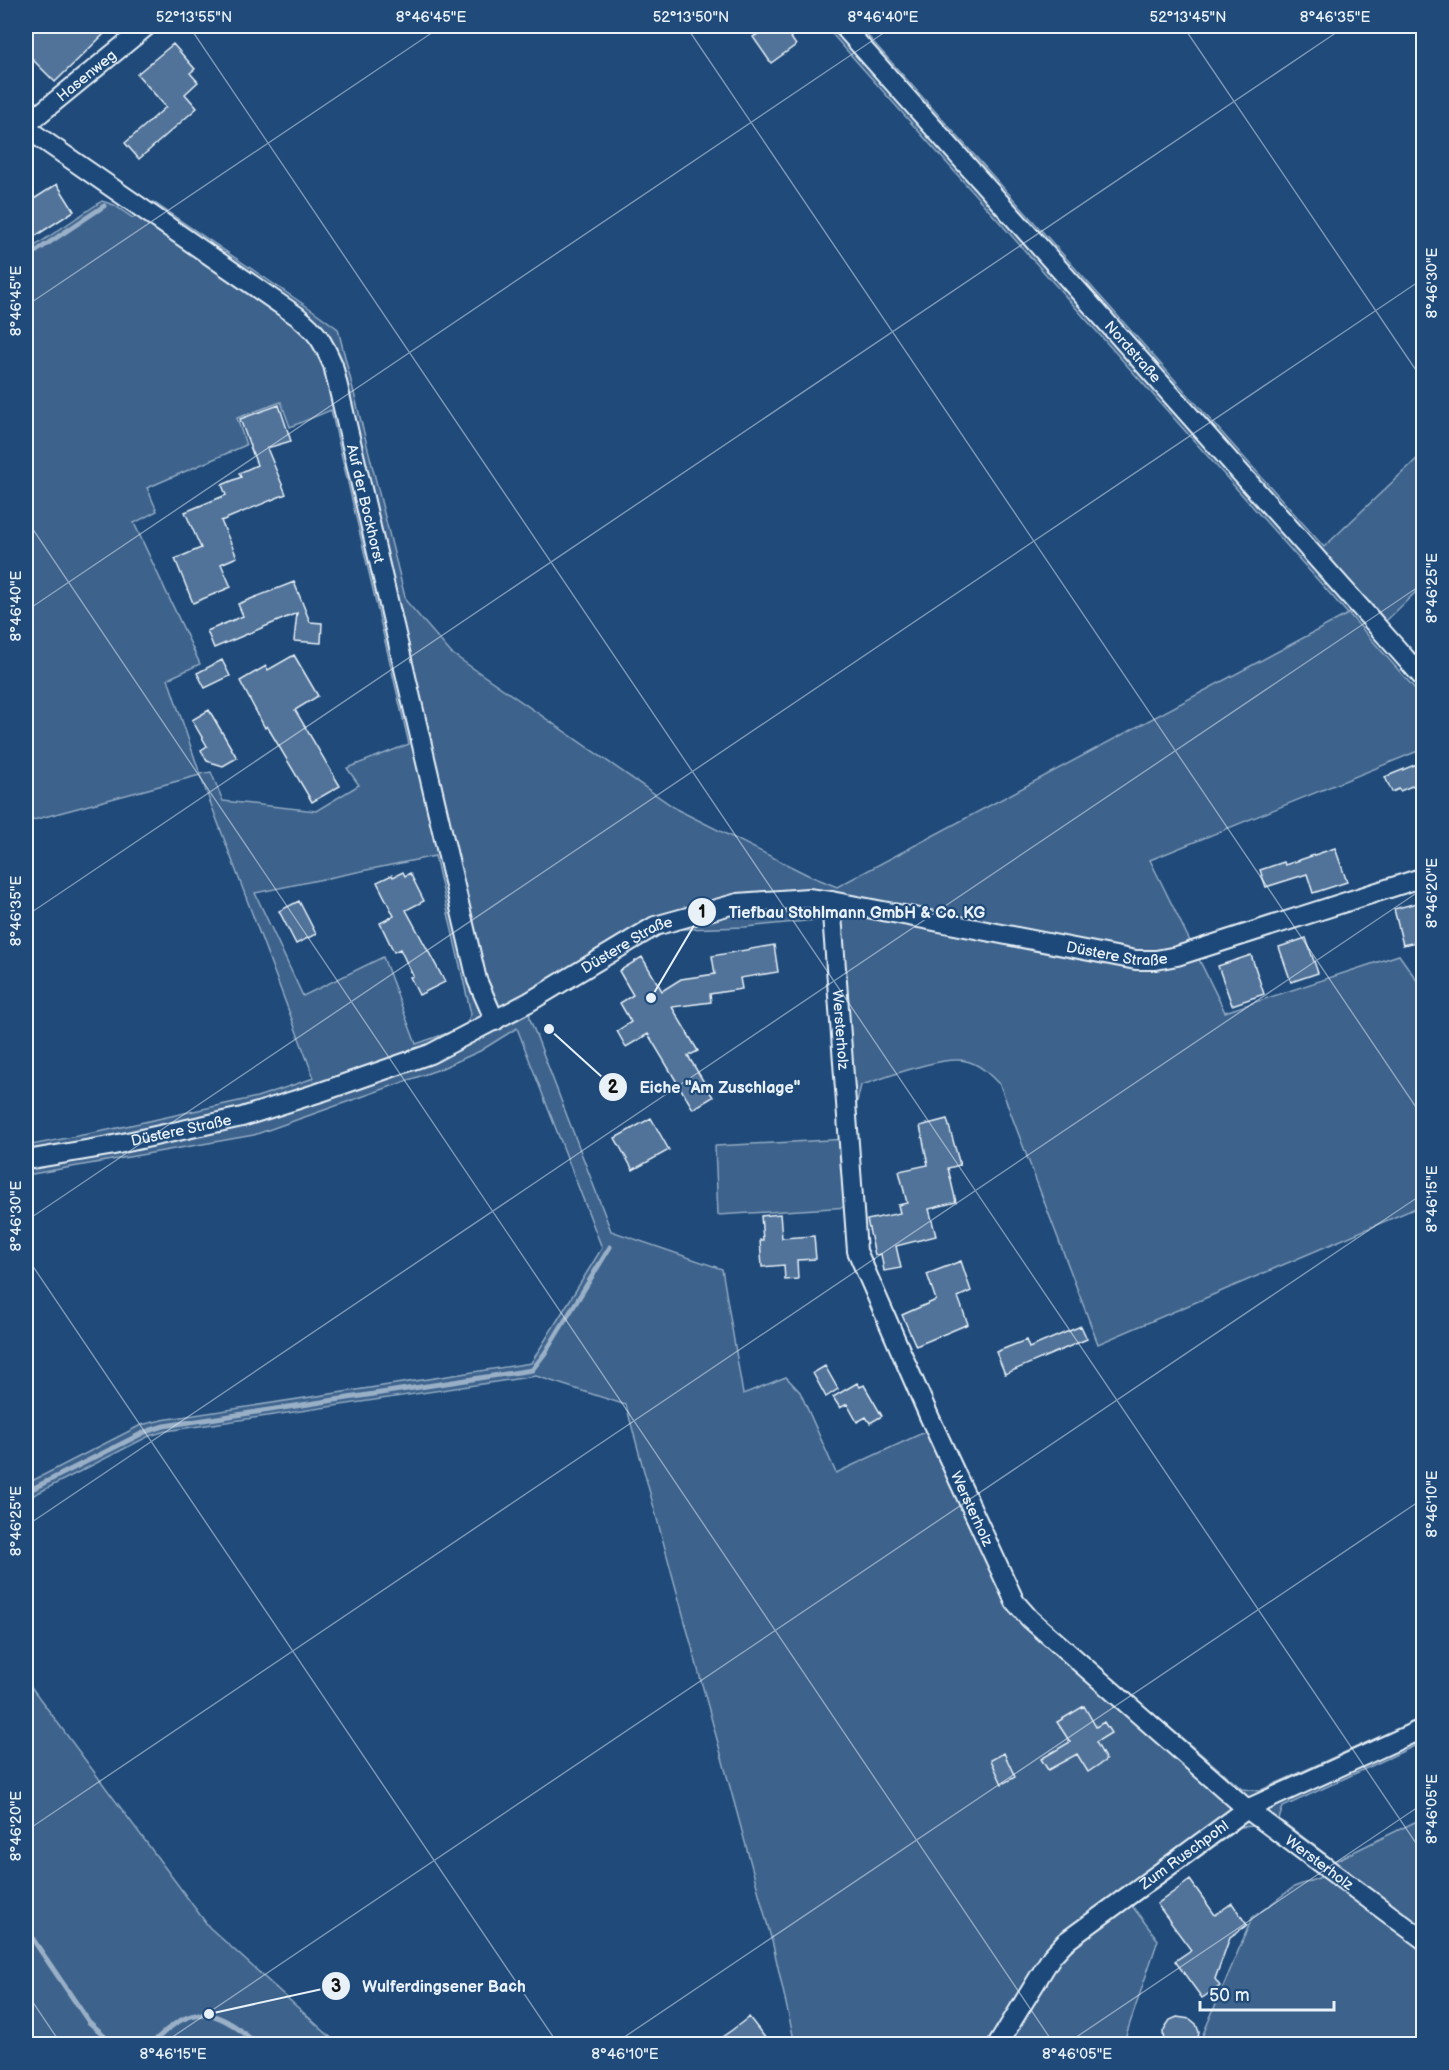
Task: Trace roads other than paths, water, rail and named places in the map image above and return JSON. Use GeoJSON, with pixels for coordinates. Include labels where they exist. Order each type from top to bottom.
{"type":"FeatureCollection","features":[{"type":"Feature","properties":{"kind":"street","name":"Hasenweg"},"geometry":{"type":"LineString","coordinates":[[26,127],[147,26]]}},
{"type":"Feature","properties":{"kind":"street","name":"Nordstraße"},"geometry":{"type":"LineString","coordinates":[[843,26],[1424,680]]}},
{"type":"Feature","properties":{"kind":"street","name":"Auf der Bockhorst"},"geometry":{"type":"LineString","coordinates":[[26,127],[297,316],[316,332],[324,344],[333,365],[477,980],[495,1021]]}},
{"type":"Feature","properties":{"kind":"street","name":"Düstere Straße"},"geometry":{"type":"LineString","coordinates":[[26,1160],[109,1146],[242,1117],[430,1054],[495,1021],[655,926],[738,903],[808,898],[831,901],[1125,958],[1156,960],[1177,956],[1424,877]]}},
{"type":"Feature","properties":{"kind":"street","name":"Wersterholz"},"geometry":{"type":"LineString","coordinates":[[831,901],[857,1251],[929,1416],[1015,1602],[1030,1619],[1247,1809],[1424,1940]]}},
{"type":"Feature","properties":{"kind":"street","name":"Zum Ruschpohl"},"geometry":{"type":"LineString","coordinates":[[998,2044],[1052,1956],[1065,1942],[1247,1809],[1424,1728]]}},
{"type":"Feature","properties":{"kind":"waterway"},"geometry":{"type":"LineString","coordinates":[[26,258],[104,206]]}},
{"type":"Feature","properties":{"kind":"waterway"},"geometry":{"type":"LineString","coordinates":[[26,1492],[145,1432],[164,1426],[532,1370],[545,1353],[610,1247]]}},
{"type":"Feature","properties":{"kind":"waterway"},"geometry":{"type":"LineString","coordinates":[[26,1929],[89,2022],[114,2044]]}},
{"type":"Feature","properties":{"kind":"waterway"},"geometry":{"type":"LineString","coordinates":[[152,2044],[179,2021],[204,2014],[229,2022],[256,2044]]}},
{"type":"Feature","properties":{"kind":"place","name":"Tiefbau Stohlmann GmbH & Co. KG"},"geometry":{"type":"Point","coordinates":[651,998]}},
{"type":"Feature","properties":{"kind":"place","name":"Eiche \"Am Zuschlage\""},"geometry":{"type":"Point","coordinates":[549,1029]}},
{"type":"Feature","properties":{"kind":"place","name":"Wulferdingsener Bach"},"geometry":{"type":"Point","coordinates":[209,2014]}}]}
